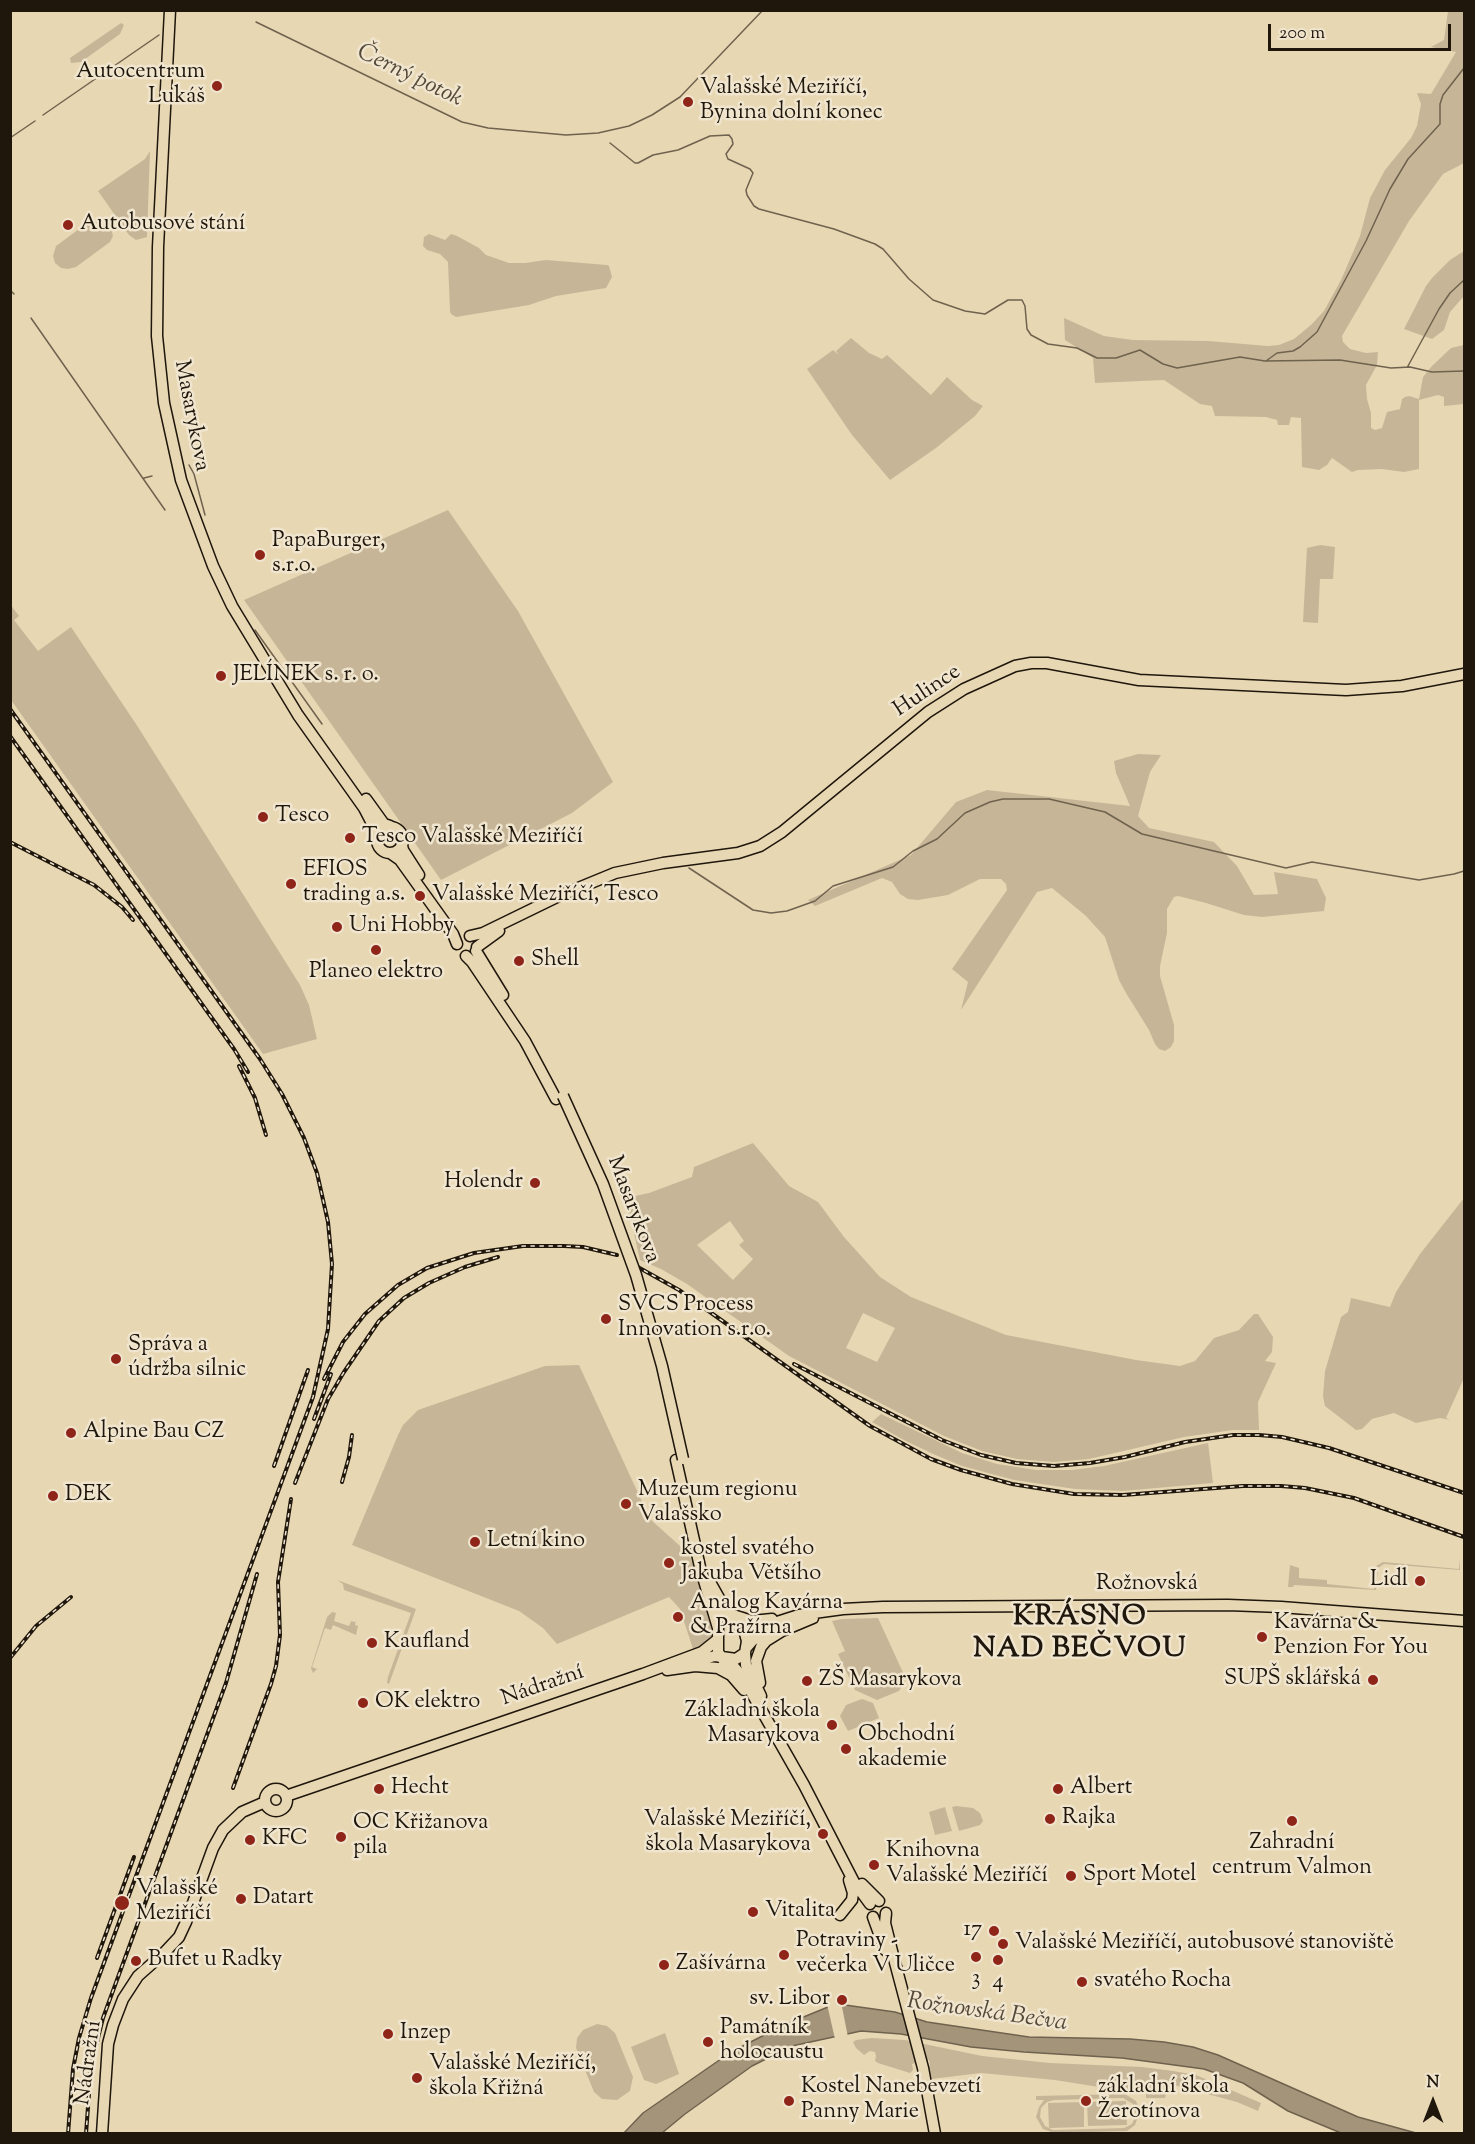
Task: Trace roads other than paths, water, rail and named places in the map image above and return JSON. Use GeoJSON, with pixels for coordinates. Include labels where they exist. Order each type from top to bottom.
{"type":"FeatureCollection","features":[{"type":"Feature","properties":{"kind":"main road","name":"Masarykova"},"geometry":{"type":"LineString","coordinates":[[170,10],[158,247],[157,336],[168,425],[181,480],[213,566],[232,606],[298,715],[364,808],[378,835],[379,847],[382,851],[400,860],[453,934],[457,944]]}},
{"type":"Feature","properties":{"kind":"main road","name":"Masarykova"},"geometry":{"type":"LineString","coordinates":[[267,663],[384,824],[397,828],[401,832],[402,845],[414,868],[452,920],[469,936]]}},
{"type":"Feature","properties":{"kind":"main road","name":"Hulince"},"geometry":{"type":"LineString","coordinates":[[469,936],[483,933],[559,896],[615,873],[663,862],[738,853],[760,846],[782,832],[928,712],[973,684],[1015,666],[1047,663],[1120,678],[1149,681],[1334,690],[1402,686],[1464,674]]}},
{"type":"Feature","properties":{"kind":"main road"},"geometry":{"type":"LineString","coordinates":[[378,835],[382,828],[390,826]]}},
{"type":"Feature","properties":{"kind":"main road"},"geometry":{"type":"LineString","coordinates":[[390,853],[398,850],[402,845]]}},
{"type":"Feature","properties":{"kind":"main road","name":"Hulince"},"geometry":{"type":"LineString","coordinates":[[473,951],[521,915]]}},
{"type":"Feature","properties":{"kind":"main road"},"geometry":{"type":"LineString","coordinates":[[469,936],[476,940],[473,951],[459,952],[457,944],[462,937],[469,936]]}},
{"type":"Feature","properties":{"kind":"main road","name":"Masarykova"},"geometry":{"type":"LineString","coordinates":[[473,951],[472,962],[560,1097],[597,1186],[630,1277],[719,1610],[727,1619],[740,1625],[746,1632]]}},
{"type":"Feature","properties":{"kind":"main road","name":"Masarykova"},"geometry":{"type":"LineString","coordinates":[[680,1460],[700,1567],[716,1621],[718,1637]]}},
{"type":"Feature","properties":{"kind":"main road"},"geometry":{"type":"LineString","coordinates":[[710,1582],[723,1607],[739,1618],[758,1621],[800,1615]]}},
{"type":"Feature","properties":{"kind":"main road","name":"Rožnovská"},"geometry":{"type":"LineString","coordinates":[[746,1632],[800,1615],[883,1607],[1228,1605],[1464,1621]]}},
{"type":"Feature","properties":{"kind":"main road"},"geometry":{"type":"LineString","coordinates":[[768,1711],[757,1670],[756,1661],[760,1647],[782,1631],[830,1611]]}},
{"type":"Feature","properties":{"kind":"main road","name":"Rožnovská"},"geometry":{"type":"LineString","coordinates":[[746,1650],[753,1640],[776,1628],[830,1611]]}},
{"type":"Feature","properties":{"kind":"main road"},"geometry":{"type":"LineString","coordinates":[[875,1903],[861,1882],[831,1823],[768,1711],[746,1665],[746,1632],[732,1628],[725,1629],[718,1637],[716,1648],[720,1656],[740,1672],[787,1754],[854,1882],[875,1903],[886,1906],[885,1923],[890,1955],[921,2068],[933,2133]]}},
{"type":"Feature","properties":{"kind":"main road","name":"Nádražní"},"geometry":{"type":"LineString","coordinates":[[286,1796],[643,1674],[702,1652],[718,1637]]}},
{"type":"Feature","properties":{"kind":"main road"},"geometry":{"type":"LineString","coordinates":[[720,1656],[736,1659],[746,1650]]}},
{"type":"Feature","properties":{"kind":"main road","name":"Nádražní"},"geometry":{"type":"LineString","coordinates":[[643,1674],[720,1656]]}},
{"type":"Feature","properties":{"kind":"main road"},"geometry":{"type":"LineString","coordinates":[[643,1674],[694,1666],[714,1667],[734,1677],[787,1754],[800,1784],[800,1794]]}},
{"type":"Feature","properties":{"kind":"main road","name":"Nádražní"},"geometry":{"type":"LineString","coordinates":[[273,1789],[281,1790],[286,1796],[286,1804],[280,1810],[271,1810],[265,1802],[267,1793],[273,1789]]}},
{"type":"Feature","properties":{"kind":"main road"},"geometry":{"type":"LineString","coordinates":[[812,1801],[852,1890],[852,1902],[840,1915]]}},
{"type":"Feature","properties":{"kind":"main road","name":"Nádražní"},"geometry":{"type":"LineString","coordinates":[[102,2133],[108,2044],[123,1999],[138,1976],[168,1949],[181,1932],[213,1848],[223,1830],[242,1812],[265,1802]]}},
{"type":"Feature","properties":{"kind":"main road"},"geometry":{"type":"LineString","coordinates":[[875,1903],[869,1911],[890,1955]]}},
{"type":"Feature","properties":{"kind":"main road"},"geometry":{"type":"LineString","coordinates":[[873,1917],[881,1918],[886,1913]]}},
{"type":"Feature","properties":{"kind":"waterway","name":"Černý potok"},"geometry":{"type":"LineString","coordinates":[[256,22],[462,122],[488,128],[566,135],[598,133],[629,126],[652,115],[680,97],[763,10]]}},
{"type":"Feature","properties":{"kind":"waterway","name":"Černý potok"},"geometry":{"type":"LineString","coordinates":[[43,115],[159,35]]}},
{"type":"Feature","properties":{"kind":"waterway"},"geometry":{"type":"LineString","coordinates":[[1266,361],[1277,353],[1293,351],[1317,332],[1366,241],[1390,189],[1408,159],[1440,124],[1440,104],[1443,95],[1464,68]]}},
{"type":"Feature","properties":{"kind":"waterway","name":"Černý potok"},"geometry":{"type":"LineString","coordinates":[[10,138],[35,121]]}},
{"type":"Feature","properties":{"kind":"waterway"},"geometry":{"type":"LineString","coordinates":[[610,143],[638,163],[653,155],[678,150],[710,136],[729,135],[733,144],[726,154],[728,159],[750,169],[753,173],[746,190],[754,206],[834,229],[875,244],[883,249],[909,279],[933,300],[965,311],[985,314],[1008,300],[1022,300],[1025,306],[1027,329],[1031,335],[1048,344],[1077,348],[1097,358],[1116,358],[1140,350],[1163,364],[1177,368],[1240,357],[1265,361],[1340,360],[1391,368],[1410,367],[1432,372],[1464,371]]}},
{"type":"Feature","properties":{"kind":"waterway"},"geometry":{"type":"LineString","coordinates":[[1408,366],[1439,309],[1450,293],[1464,280]]}},
{"type":"Feature","properties":{"kind":"waterway"},"geometry":{"type":"LineString","coordinates":[[10,290],[14,294]]}},
{"type":"Feature","properties":{"kind":"waterway"},"geometry":{"type":"LineString","coordinates":[[31,318],[165,510]]}},
{"type":"Feature","properties":{"kind":"waterway"},"geometry":{"type":"LineString","coordinates":[[189,465],[194,474],[205,515]]}},
{"type":"Feature","properties":{"kind":"waterway"},"geometry":{"type":"LineString","coordinates":[[144,478],[152,476]]}},
{"type":"Feature","properties":{"kind":"waterway"},"geometry":{"type":"LineString","coordinates":[[255,630],[322,724]]}},
{"type":"Feature","properties":{"kind":"waterway"},"geometry":{"type":"LineString","coordinates":[[689,868],[753,910],[771,913],[787,911],[815,901],[833,886],[893,867],[913,851],[937,839],[965,813],[990,802],[1003,799],[1049,799],[1105,812],[1142,834],[1286,868],[1312,862],[1419,880],[1464,871]]}},
{"type":"Feature","properties":{"kind":"railway"},"geometry":{"type":"LineString","coordinates":[[10,709],[260,1059],[282,1094],[304,1138],[317,1173],[328,1222],[332,1264],[328,1329],[313,1397],[91,1998],[79,2038],[73,2069],[68,2134]]}},
{"type":"Feature","properties":{"kind":"railway"},"geometry":{"type":"LineString","coordinates":[[10,736],[234,1049],[248,1072]]}},
{"type":"Feature","properties":{"kind":"railway"},"geometry":{"type":"LineString","coordinates":[[10,842],[94,885],[122,907],[133,920]]}},
{"type":"Feature","properties":{"kind":"railway"},"geometry":{"type":"LineString","coordinates":[[239,1066],[255,1098],[266,1135]]}},
{"type":"Feature","properties":{"kind":"railway"},"geometry":{"type":"LineString","coordinates":[[324,1379],[343,1342],[365,1314],[398,1285],[427,1268],[474,1253],[523,1246],[583,1247],[617,1255]]}},
{"type":"Feature","properties":{"kind":"railway"},"geometry":{"type":"LineString","coordinates":[[295,1483],[328,1399],[379,1321],[404,1298],[429,1283],[465,1267],[498,1257]]}},
{"type":"Feature","properties":{"kind":"railway"},"geometry":{"type":"LineString","coordinates":[[636,1266],[679,1290],[870,1426],[931,1459],[961,1470],[1012,1484],[1074,1494],[1123,1495],[1243,1486],[1305,1488],[1354,1498],[1464,1537]]}},
{"type":"Feature","properties":{"kind":"railway"},"geometry":{"type":"LineString","coordinates":[[794,1364],[942,1440],[981,1455],[1016,1463],[1054,1466],[1090,1463],[1185,1442],[1233,1435],[1259,1435],[1282,1437],[1329,1448],[1464,1493]]}},
{"type":"Feature","properties":{"kind":"railway"},"geometry":{"type":"LineString","coordinates":[[274,1466],[308,1370]]}},
{"type":"Feature","properties":{"kind":"railway"},"geometry":{"type":"LineString","coordinates":[[314,1419],[331,1374]]}},
{"type":"Feature","properties":{"kind":"railway"},"geometry":{"type":"LineString","coordinates":[[342,1482],[352,1435]]}},
{"type":"Feature","properties":{"kind":"railway"},"geometry":{"type":"LineString","coordinates":[[233,1788],[276,1666],[280,1635],[278,1582],[291,1499]]}},
{"type":"Feature","properties":{"kind":"railway"},"geometry":{"type":"LineString","coordinates":[[86,2134],[91,2066],[103,2018],[226,1683],[257,1574]]}},
{"type":"Feature","properties":{"kind":"railway"},"geometry":{"type":"LineString","coordinates":[[10,1658],[36,1626],[71,1597]]}},
{"type":"Feature","properties":{"kind":"railway"},"geometry":{"type":"LineString","coordinates":[[97,1958],[134,1857]]}},
{"type":"Feature","properties":{"kind":"place","name":"Autocentrum Lukáš"},"geometry":{"type":"Point","coordinates":[217,86]}},
{"type":"Feature","properties":{"kind":"place","name":"Valašské Meziříčí, Bynina dolní konec"},"geometry":{"type":"Point","coordinates":[688,102]}},
{"type":"Feature","properties":{"kind":"place","name":"Autobusové stání"},"geometry":{"type":"Point","coordinates":[68,225]}},
{"type":"Feature","properties":{"kind":"place","name":"PapaBurger, s.r.o."},"geometry":{"type":"Point","coordinates":[260,555]}},
{"type":"Feature","properties":{"kind":"place","name":"JELÍNEK s. r. o."},"geometry":{"type":"Point","coordinates":[221,676]}},
{"type":"Feature","properties":{"kind":"place","name":"Tesco"},"geometry":{"type":"Point","coordinates":[263,817]}},
{"type":"Feature","properties":{"kind":"place","name":"Tesco Valašské Meziříčí"},"geometry":{"type":"Point","coordinates":[350,838]}},
{"type":"Feature","properties":{"kind":"place","name":"EFIOS trading a.s."},"geometry":{"type":"Point","coordinates":[291,884]}},
{"type":"Feature","properties":{"kind":"place","name":"Valašské Meziříčí, Tesco"},"geometry":{"type":"Point","coordinates":[420,896]}},
{"type":"Feature","properties":{"kind":"place","name":"Uni Hobby"},"geometry":{"type":"Point","coordinates":[337,927]}},
{"type":"Feature","properties":{"kind":"place","name":"Planeo elektro"},"geometry":{"type":"Point","coordinates":[376,950]}},
{"type":"Feature","properties":{"kind":"place","name":"Shell"},"geometry":{"type":"Point","coordinates":[519,961]}},
{"type":"Feature","properties":{"kind":"place","name":"Holendr"},"geometry":{"type":"Point","coordinates":[535,1183]}},
{"type":"Feature","properties":{"kind":"place","name":"SVCS Process Innovation s.r.o."},"geometry":{"type":"Point","coordinates":[606,1319]}},
{"type":"Feature","properties":{"kind":"place","name":"Správa a údržba silnic"},"geometry":{"type":"Point","coordinates":[116,1359]}},
{"type":"Feature","properties":{"kind":"place","name":"Alpine Bau CZ"},"geometry":{"type":"Point","coordinates":[71,1433]}},
{"type":"Feature","properties":{"kind":"place","name":"DEK"},"geometry":{"type":"Point","coordinates":[53,1496]}},
{"type":"Feature","properties":{"kind":"place","name":"Muzeum regionu Valašsko"},"geometry":{"type":"Point","coordinates":[626,1504]}},
{"type":"Feature","properties":{"kind":"place","name":"Letní kino"},"geometry":{"type":"Point","coordinates":[475,1542]}},
{"type":"Feature","properties":{"kind":"place","name":"kostel svatého Jakuba Většího"},"geometry":{"type":"Point","coordinates":[669,1563]}},
{"type":"Feature","properties":{"kind":"place","name":"Lidl"},"geometry":{"type":"Point","coordinates":[1420,1581]}},
{"type":"Feature","properties":{"kind":"place","name":"Analog Kavárna & Pražírna"},"geometry":{"type":"Point","coordinates":[678,1617]}},
{"type":"Feature","properties":{"kind":"place","name":"Kavárna & Penzion For You"},"geometry":{"type":"Point","coordinates":[1262,1637]}},
{"type":"Feature","properties":{"kind":"place","name":"Kaufland"},"geometry":{"type":"Point","coordinates":[372,1643]}},
{"type":"Feature","properties":{"kind":"place","name":"SUPŠ sklářská"},"geometry":{"type":"Point","coordinates":[1373,1680]}},
{"type":"Feature","properties":{"kind":"place","name":"ZŠ Masarykova"},"geometry":{"type":"Point","coordinates":[807,1681]}},
{"type":"Feature","properties":{"kind":"place","name":"OK elektro"},"geometry":{"type":"Point","coordinates":[363,1703]}},
{"type":"Feature","properties":{"kind":"place","name":"Základní škola Masarykova"},"geometry":{"type":"Point","coordinates":[832,1725]}},
{"type":"Feature","properties":{"kind":"place","name":"Obchodní akademie"},"geometry":{"type":"Point","coordinates":[846,1749]}},
{"type":"Feature","properties":{"kind":"place","name":"Hecht"},"geometry":{"type":"Point","coordinates":[379,1789]}},
{"type":"Feature","properties":{"kind":"place","name":"Albert"},"geometry":{"type":"Point","coordinates":[1058,1789]}},
{"type":"Feature","properties":{"kind":"place","name":"Rajka"},"geometry":{"type":"Point","coordinates":[1050,1819]}},
{"type":"Feature","properties":{"kind":"place","name":"Zahradní centrum Valmon"},"geometry":{"type":"Point","coordinates":[1292,1821]}},
{"type":"Feature","properties":{"kind":"place","name":"Valašské Meziříčí, škola Masarykova"},"geometry":{"type":"Point","coordinates":[823,1834]}},
{"type":"Feature","properties":{"kind":"place","name":"OC Křižanova pila"},"geometry":{"type":"Point","coordinates":[341,1837]}},
{"type":"Feature","properties":{"kind":"place","name":"KFC"},"geometry":{"type":"Point","coordinates":[250,1840]}},
{"type":"Feature","properties":{"kind":"place","name":"Knihovna Valašské Meziříčí"},"geometry":{"type":"Point","coordinates":[874,1865]}},
{"type":"Feature","properties":{"kind":"place","name":"Sport Motel"},"geometry":{"type":"Point","coordinates":[1071,1876]}},
{"type":"Feature","properties":{"kind":"place","name":"Datart"},"geometry":{"type":"Point","coordinates":[241,1899]}},
{"type":"Feature","properties":{"kind":"place","name":"Valašské Meziříčí"},"geometry":{"type":"Point","coordinates":[122,1903]}},
{"type":"Feature","properties":{"kind":"place","name":"Vitalita"},"geometry":{"type":"Point","coordinates":[753,1912]}},
{"type":"Feature","properties":{"kind":"place","name":"17"},"geometry":{"type":"Point","coordinates":[994,1931]}},
{"type":"Feature","properties":{"kind":"place","name":"Valašské Meziříčí, autobusové stanoviště"},"geometry":{"type":"Point","coordinates":[1003,1944]}},
{"type":"Feature","properties":{"kind":"place","name":"Potraviny - večerka V Uličce"},"geometry":{"type":"Point","coordinates":[784,1955]}},
{"type":"Feature","properties":{"kind":"place","name":"3"},"geometry":{"type":"Point","coordinates":[976,1957]}},
{"type":"Feature","properties":{"kind":"place","name":"4"},"geometry":{"type":"Point","coordinates":[998,1960]}},
{"type":"Feature","properties":{"kind":"place","name":"Bufet u Radky"},"geometry":{"type":"Point","coordinates":[136,1961]}},
{"type":"Feature","properties":{"kind":"place","name":"Zašívárna"},"geometry":{"type":"Point","coordinates":[664,1965]}},
{"type":"Feature","properties":{"kind":"place","name":"svatého Rocha"},"geometry":{"type":"Point","coordinates":[1082,1982]}},
{"type":"Feature","properties":{"kind":"place","name":"sv. Libor"},"geometry":{"type":"Point","coordinates":[842,2000]}},
{"type":"Feature","properties":{"kind":"place","name":"Inzep"},"geometry":{"type":"Point","coordinates":[388,2034]}},
{"type":"Feature","properties":{"kind":"place","name":"Památník holocaustu"},"geometry":{"type":"Point","coordinates":[708,2042]}},
{"type":"Feature","properties":{"kind":"place","name":"Valašské Meziříčí, škola Křižná"},"geometry":{"type":"Point","coordinates":[417,2078]}},
{"type":"Feature","properties":{"kind":"place","name":"Kostel Nanebevzetí Panny Marie"},"geometry":{"type":"Point","coordinates":[789,2101]}},
{"type":"Feature","properties":{"kind":"place","name":"základní škola Žerotínova"},"geometry":{"type":"Point","coordinates":[1086,2101]}},
{"type":"Feature","properties":{"kind":"district","name":"KRÁSNO NAD BEČVOU"},"geometry":{"type":"Point","coordinates":[1080,1635]}},
{"type":"Feature","properties":{"kind":"water label","name":"Rožnovská Bečva"},"geometry":{"type":"Point","coordinates":[987,2014]}}]}
